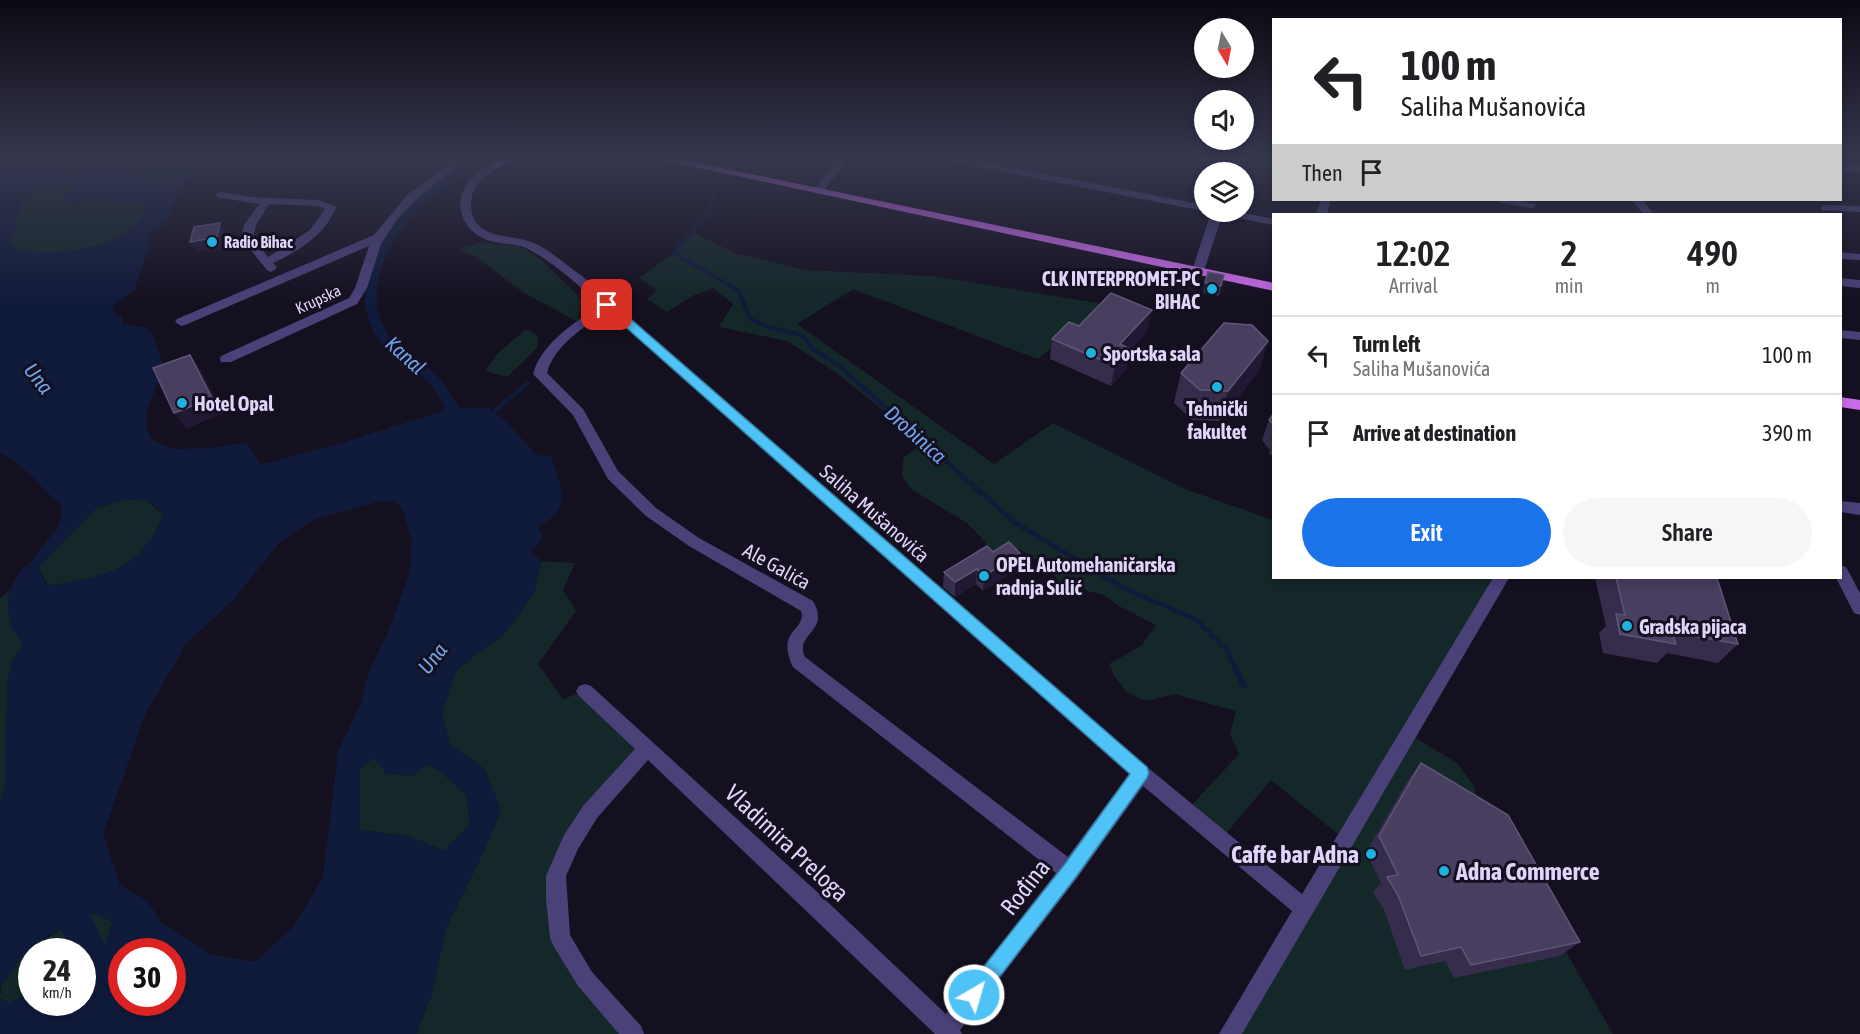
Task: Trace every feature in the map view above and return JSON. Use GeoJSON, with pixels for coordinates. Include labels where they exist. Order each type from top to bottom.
{"type":"FeatureCollection","features":[{"type":"Feature","properties":{"kind":"main road"},"geometry":{"type":"LineString","coordinates":[[895,207],[1272,287]]}},
{"type":"Feature","properties":{"kind":"main road"},"geometry":{"type":"LineString","coordinates":[[1842,402],[1860,405]]}},
{"type":"Feature","properties":{"kind":"street"},"geometry":{"type":"LineString","coordinates":[[262,207],[250,225],[247,238],[281,278]]}},
{"type":"Feature","properties":{"kind":"street"},"geometry":{"type":"LineString","coordinates":[[266,262],[309,235],[322,223],[331,207]]}},
{"type":"Feature","properties":{"kind":"street","name":"Krupska"},"geometry":{"type":"LineString","coordinates":[[226,359],[353,301],[360,292],[367,264],[378,238],[402,207]]}},
{"type":"Feature","properties":{"kind":"street","name":"Saliha Mušanovića"},"geometry":{"type":"LineString","coordinates":[[464,207],[465,214],[472,227],[494,239],[525,243],[578,279],[1141,773],[1305,909]]}},
{"type":"Feature","properties":{"kind":"street"},"geometry":{"type":"LineString","coordinates":[[1825,208],[1860,209]]}},
{"type":"Feature","properties":{"kind":"street"},"geometry":{"type":"LineString","coordinates":[[1254,218],[1272,222]]}},
{"type":"Feature","properties":{"kind":"street"},"geometry":{"type":"LineString","coordinates":[[1198,271],[1214,222]]}},
{"type":"Feature","properties":{"kind":"street"},"geometry":{"type":"LineString","coordinates":[[181,322],[378,238]]}},
{"type":"Feature","properties":{"kind":"street"},"geometry":{"type":"LineString","coordinates":[[1842,255],[1860,256]]}},
{"type":"Feature","properties":{"kind":"street"},"geometry":{"type":"LineString","coordinates":[[1842,282],[1860,284]]}},
{"type":"Feature","properties":{"kind":"street","name":"Ale Galića"},"geometry":{"type":"LineString","coordinates":[[607,305],[553,350],[544,362],[540,374],[578,412],[613,476],[670,527],[747,573],[801,601],[811,613],[810,621],[795,642],[794,651],[799,662],[880,727],[1070,871]]}},
{"type":"Feature","properties":{"kind":"street"},"geometry":{"type":"LineString","coordinates":[[1842,334],[1860,336]]}},
{"type":"Feature","properties":{"kind":"street"},"geometry":{"type":"LineString","coordinates":[[1842,506],[1860,508]]}},
{"type":"Feature","properties":{"kind":"street"},"geometry":{"type":"LineString","coordinates":[[1842,575],[1860,608]]}},
{"type":"Feature","properties":{"kind":"street"},"geometry":{"type":"LineString","coordinates":[[1230,1034],[1500,579]]}},
{"type":"Feature","properties":{"kind":"street","name":"Vladimira Preloga"},"geometry":{"type":"LineString","coordinates":[[585,691],[648,747],[949,1032]]}},
{"type":"Feature","properties":{"kind":"street"},"geometry":{"type":"LineString","coordinates":[[633,1034],[585,980],[560,938],[556,876],[572,842],[590,812],[648,747]]}},
{"type":"Feature","properties":{"kind":"street","name":"Rođina"},"geometry":{"type":"LineString","coordinates":[[949,1032],[1141,773]]}},
{"type":"Feature","properties":{"kind":"green space"},"geometry":{"type":"Polygon","coordinates":[[[19,207],[147,207],[136,226],[127,233],[116,239],[74,250],[33,253],[13,248],[9,241],[15,230],[19,207]]]}},
{"type":"Feature","properties":{"kind":"green space"},"geometry":{"type":"Polygon","coordinates":[[[694,233],[735,253],[805,270],[932,276],[1104,304],[1038,359],[853,289],[797,324],[994,464],[1053,423],[1185,489],[1272,520],[1272,579],[1500,579],[1409,734],[1457,763],[1474,786],[1478,806],[1496,829],[1613,1034],[1230,1034],[1345,840],[1271,780],[1224,836],[1189,808],[1239,754],[1230,734],[1236,711],[1174,694],[1146,701],[1127,692],[1114,676],[1109,664],[1142,645],[1156,625],[1119,606],[1104,595],[1088,591],[1072,581],[1063,586],[1048,567],[1019,549],[996,558],[981,537],[967,523],[911,489],[902,476],[903,458],[919,446],[889,415],[838,374],[787,341],[719,327],[733,304],[713,288],[692,296],[667,312],[647,299],[657,290],[639,278],[674,253],[694,233]]]}},
{"type":"Feature","properties":{"kind":"green space"},"geometry":{"type":"Polygon","coordinates":[[[480,243],[519,246],[540,259],[578,295],[581,303],[578,322],[524,293],[475,256],[458,249],[480,243]]]}},
{"type":"Feature","properties":{"kind":"green space"},"geometry":{"type":"Polygon","coordinates":[[[526,329],[538,336],[537,348],[507,377],[485,371],[497,354],[526,329]]]}},
{"type":"Feature","properties":{"kind":"green space"},"geometry":{"type":"Polygon","coordinates":[[[124,500],[146,500],[164,515],[143,550],[131,561],[103,575],[48,586],[39,567],[96,508],[124,500]]]}},
{"type":"Feature","properties":{"kind":"green space"},"geometry":{"type":"Polygon","coordinates":[[[541,561],[575,563],[563,590],[576,611],[538,664],[563,699],[585,691],[648,747],[590,812],[556,876],[560,938],[633,1034],[416,1034],[432,994],[446,928],[501,810],[484,769],[450,744],[442,714],[457,669],[505,633],[534,593],[541,561]]]}},
{"type":"Feature","properties":{"kind":"green space"},"geometry":{"type":"Polygon","coordinates":[[[9,591],[10,620],[24,645],[12,662],[7,685],[6,782],[0,802],[0,598],[9,591]]]}},
{"type":"Feature","properties":{"kind":"green space"},"geometry":{"type":"Polygon","coordinates":[[[374,757],[412,776],[426,765],[439,770],[466,795],[470,825],[444,851],[408,836],[360,830],[360,769],[374,757]]]}},
{"type":"Feature","properties":{"kind":"green space"},"geometry":{"type":"Polygon","coordinates":[[[92,913],[113,922],[105,945],[96,952],[96,938],[46,938],[92,913]]]}},
{"type":"Feature","properties":{"kind":"green space"},"geometry":{"type":"Polygon","coordinates":[[[18,961],[18,998],[9,1003],[0,998],[3,984],[10,970],[18,961]]]}},
{"type":"Feature","properties":{"kind":"water"},"geometry":{"type":"Polygon","coordinates":[[[0,207],[20,207],[15,230],[9,241],[13,248],[48,253],[75,251],[103,244],[127,233],[136,226],[146,207],[173,207],[168,219],[150,233],[151,237],[147,242],[148,250],[134,291],[113,305],[115,314],[122,317],[123,324],[147,328],[153,336],[164,366],[146,413],[146,427],[152,440],[173,449],[246,443],[261,464],[329,447],[452,408],[489,408],[510,425],[536,455],[551,456],[562,495],[558,511],[540,525],[539,529],[543,539],[530,551],[541,561],[534,593],[505,633],[457,669],[442,714],[450,744],[485,769],[501,810],[446,928],[432,994],[416,1034],[0,1034],[0,998],[9,1003],[18,998],[18,1016],[96,1016],[96,952],[105,945],[113,922],[92,913],[46,938],[18,938],[18,961],[0,988],[0,802],[6,782],[7,685],[12,662],[24,645],[11,628],[8,610],[9,591],[20,572],[30,563],[59,525],[63,507],[18,464],[0,453],[0,207]],[[124,500],[96,508],[39,567],[47,586],[86,579],[118,568],[143,549],[164,515],[151,504],[124,500]],[[394,501],[377,502],[313,520],[280,542],[232,601],[186,644],[145,715],[103,834],[120,885],[148,902],[162,923],[185,938],[108,938],[108,1016],[186,1016],[186,938],[210,954],[255,962],[294,926],[323,877],[338,751],[361,703],[369,671],[388,632],[409,575],[412,540],[402,508],[394,501]],[[374,757],[360,769],[360,830],[408,836],[444,851],[470,825],[466,795],[439,770],[426,765],[412,776],[386,774],[374,757]]]}},
{"type":"Feature","properties":{"kind":"building"},"geometry":{"type":"Polygon","coordinates":[[[220,223],[217,237],[190,242],[194,227],[220,223]]]}},
{"type":"Feature","properties":{"kind":"building"},"geometry":{"type":"Polygon","coordinates":[[[1208,272],[1224,275],[1221,286],[1205,283],[1208,272]]]}},
{"type":"Feature","properties":{"kind":"building"},"geometry":{"type":"Polygon","coordinates":[[[1111,293],[1152,310],[1120,344],[1130,349],[1115,366],[1052,339],[1069,322],[1079,326],[1111,293]]]}},
{"type":"Feature","properties":{"kind":"building"},"geometry":{"type":"Polygon","coordinates":[[[1224,323],[1252,325],[1268,341],[1228,391],[1200,390],[1181,373],[1224,323]]]}},
{"type":"Feature","properties":{"kind":"building"},"geometry":{"type":"Polygon","coordinates":[[[190,355],[212,398],[174,413],[153,368],[190,355]]]}},
{"type":"Feature","properties":{"kind":"building"},"geometry":{"type":"Polygon","coordinates":[[[1009,542],[1020,553],[984,576],[977,569],[955,582],[944,572],[987,546],[993,552],[1009,542]]]}},
{"type":"Feature","properties":{"kind":"building"},"geometry":{"type":"Polygon","coordinates":[[[1616,579],[1717,579],[1738,644],[1672,632],[1676,644],[1620,634],[1616,614],[1625,615],[1616,579]]]}},
{"type":"Feature","properties":{"kind":"building","name":"Adna Commerce"},"geometry":{"type":"Polygon","coordinates":[[[1421,763],[1508,815],[1580,942],[1471,965],[1461,947],[1421,956],[1398,895],[1387,877],[1398,875],[1379,836],[1421,763]]]}},
{"type":"Feature","properties":{"kind":"waterway","name":"Kanal"},"geometry":{"type":"LineString","coordinates":[[414,207],[390,236],[381,253],[374,271],[371,290],[372,308],[378,327],[388,343],[431,377],[452,408],[439,422]]}},
{"type":"Feature","properties":{"kind":"waterway","name":"Drobinica"},"geometry":{"type":"LineString","coordinates":[[709,207],[705,216],[674,253],[739,291],[750,319],[769,327],[802,335],[813,349],[837,364],[859,384]]}},
{"type":"Feature","properties":{"kind":"waterway","name":"Drobinica"},"geometry":{"type":"LineString","coordinates":[[857,382],[1014,522],[1123,588],[1195,619],[1226,649],[1236,669]]}},
{"type":"Feature","properties":{"kind":"waterway","name":"Drobinica"},"geometry":{"type":"LineString","coordinates":[[491,414],[528,383]]}},
{"type":"Feature","properties":{"kind":"waterway","name":"Drobinica"},"geometry":{"type":"LineString","coordinates":[[1235,668],[1244,686]]}},
{"type":"Feature","properties":{"kind":"waterway","name":"Una"},"geometry":{"type":"LineString","coordinates":[[62,890],[125,1034]]}},
{"type":"Feature","properties":{"kind":"place","name":"Radio Bihac"},"geometry":{"type":"Point","coordinates":[212,242]}},
{"type":"Feature","properties":{"kind":"place","name":"CLK INTERPROMET-PC BIHAC"},"geometry":{"type":"Point","coordinates":[1212,289]}},
{"type":"Feature","properties":{"kind":"place","name":"Sportska sala"},"geometry":{"type":"Point","coordinates":[1091,353]}},
{"type":"Feature","properties":{"kind":"place","name":"Tehnički fakultet"},"geometry":{"type":"Point","coordinates":[1217,387]}},
{"type":"Feature","properties":{"kind":"place","name":"Hotel Opal"},"geometry":{"type":"Point","coordinates":[182,403]}},
{"type":"Feature","properties":{"kind":"place","name":"OPEL Automehaničarska radnja Sulić"},"geometry":{"type":"Point","coordinates":[984,576]}},
{"type":"Feature","properties":{"kind":"place","name":"Gradska pijaca"},"geometry":{"type":"Point","coordinates":[1627,626]}},
{"type":"Feature","properties":{"kind":"place","name":"Caffe bar Adna"},"geometry":{"type":"Point","coordinates":[1371,854]}},
{"type":"Feature","properties":{"kind":"place","name":"Adna Commerce"},"geometry":{"type":"Point","coordinates":[1444,871]}},
{"type":"Feature","properties":{"kind":"route"},"geometry":{"type":"LineString","coordinates":[[607,305],[1141,773],[1070,871],[974,995]]}}]}
